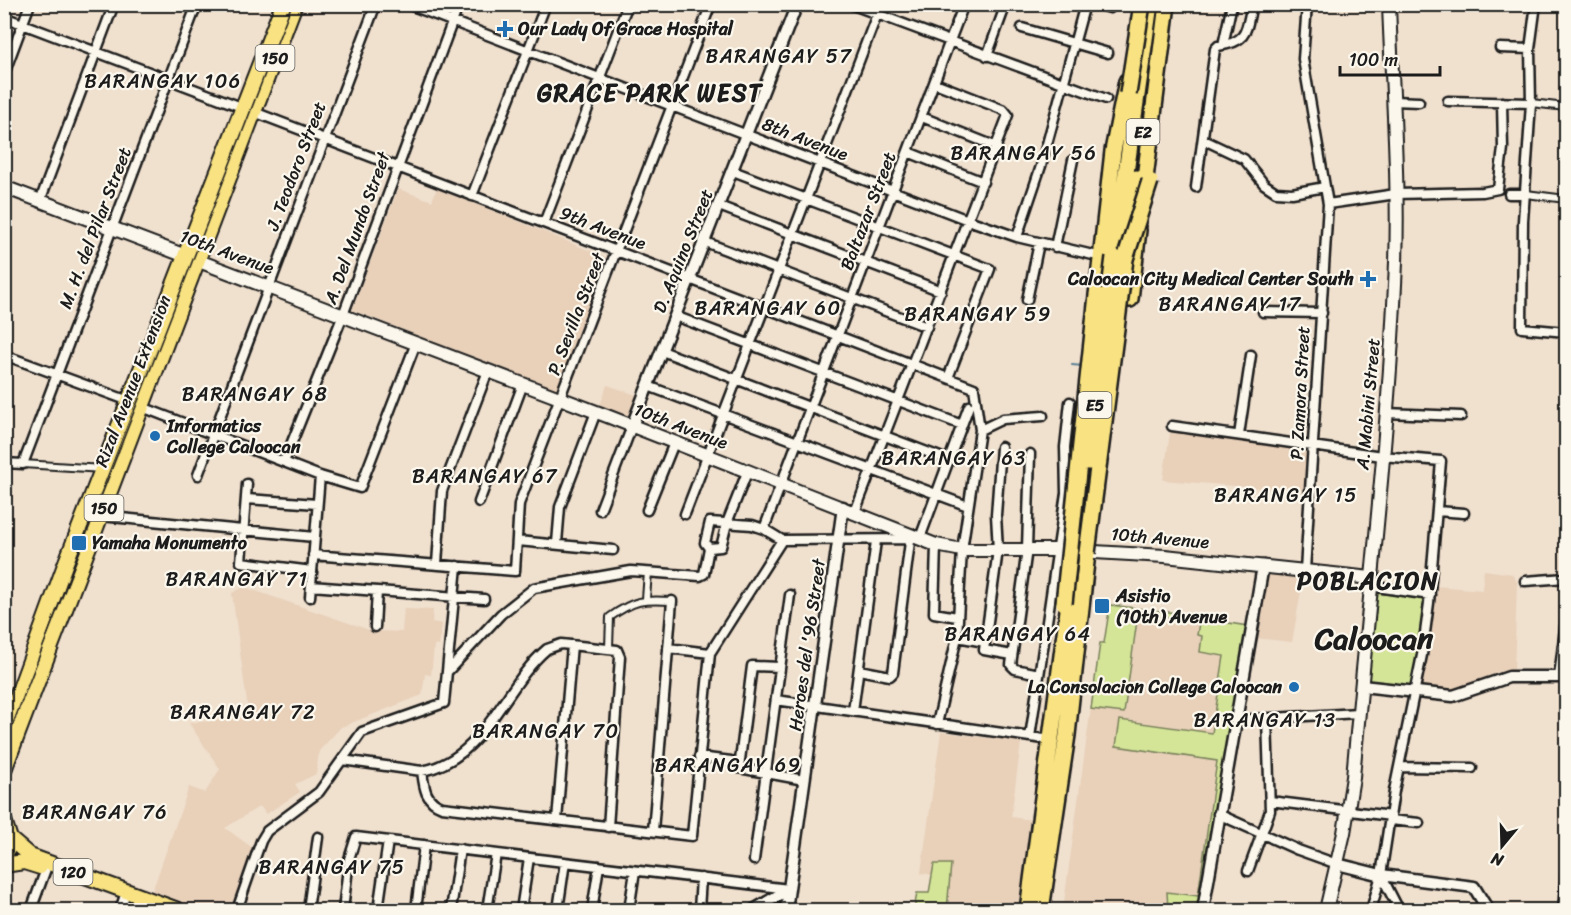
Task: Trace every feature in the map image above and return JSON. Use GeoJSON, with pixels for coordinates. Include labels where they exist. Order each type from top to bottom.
{"type":"FeatureCollection","features":[{"type":"Feature","properties":{"kind":"highway"},"geometry":{"type":"LineString","coordinates":[[1120,258],[1125,115],[1142,4]]}},
{"type":"Feature","properties":{"kind":"highway"},"geometry":{"type":"LineString","coordinates":[[1055,736],[1057,667],[1113,151],[1142,4]]}},
{"type":"Feature","properties":{"kind":"highway","name":"E2"},"geometry":{"type":"LineString","coordinates":[[1120,258],[1150,4]]}},
{"type":"Feature","properties":{"kind":"highway","name":"E2"},"geometry":{"type":"LineString","coordinates":[[1120,258],[1160,4]]}},
{"type":"Feature","properties":{"kind":"highway"},"geometry":{"type":"LineString","coordinates":[[1055,736],[1107,476],[1167,4]]}},
{"type":"Feature","properties":{"kind":"highway"},"geometry":{"type":"LineString","coordinates":[[1120,258],[1150,181],[1177,4]]}},
{"type":"Feature","properties":{"kind":"highway","name":"E5"},"geometry":{"type":"LineString","coordinates":[[1028,910],[1087,553],[1120,258]]}},
{"type":"Feature","properties":{"kind":"highway","name":"E5"},"geometry":{"type":"LineString","coordinates":[[1041,910],[1055,736]]}},
{"type":"Feature","properties":{"kind":"main road","name":"Rizal Avenue Extension"},"geometry":{"type":"LineString","coordinates":[[249,110],[283,4]]}},
{"type":"Feature","properties":{"kind":"main road","name":"Rizal Avenue Extension"},"geometry":{"type":"LineString","coordinates":[[4,771],[101,516],[135,404],[249,110],[295,4]]}},
{"type":"Feature","properties":{"kind":"main road","name":"A. Mabini Street"},"geometry":{"type":"LineString","coordinates":[[1326,910],[1348,810],[1362,686],[1395,289],[1396,194],[1389,4]]}},
{"type":"Feature","properties":{"kind":"main road","name":"10th Avenue"},"geometry":{"type":"LineString","coordinates":[[4,187],[633,426],[936,545],[962,550],[1059,549],[1165,556],[1305,570],[1370,582]]}},
{"type":"Feature","properties":{"kind":"main road","name":"Rizal Avenue Extension"},"geometry":{"type":"LineString","coordinates":[[6,724],[103,469],[135,404]]}},
{"type":"Feature","properties":{"kind":"main road"},"geometry":{"type":"LineString","coordinates":[[4,820],[10,839],[4,860]]}},
{"type":"Feature","properties":{"kind":"main road","name":"120"},"geometry":{"type":"LineString","coordinates":[[10,839],[30,856],[178,910]]}},
{"type":"Feature","properties":{"kind":"main road","name":"120"},"geometry":{"type":"LineString","coordinates":[[4,865],[24,862],[46,869],[122,904],[160,910]]}},
{"type":"Feature","properties":{"kind":"street"},"geometry":{"type":"LineString","coordinates":[[4,74],[30,4]]}},
{"type":"Feature","properties":{"kind":"street"},"geometry":{"type":"LineString","coordinates":[[40,201],[114,4]]}},
{"type":"Feature","properties":{"kind":"street","name":"M. H. del Pilar Street"},"geometry":{"type":"LineString","coordinates":[[23,464],[197,4]]}},
{"type":"Feature","properties":{"kind":"street","name":"J. Teodoro Street"},"geometry":{"type":"LineString","coordinates":[[198,476],[211,435],[376,4]]}},
{"type":"Feature","properties":{"kind":"street","name":"8th Avenue"},"geometry":{"type":"LineString","coordinates":[[407,4],[969,220],[1017,237],[1093,255]]}},
{"type":"Feature","properties":{"kind":"street","name":"A. Del Mundo Street"},"geometry":{"type":"LineString","coordinates":[[284,462],[343,315],[459,4]]}},
{"type":"Feature","properties":{"kind":"street"},"geometry":{"type":"LineString","coordinates":[[472,196],[546,4]]}},
{"type":"Feature","properties":{"kind":"street"},"geometry":{"type":"LineString","coordinates":[[544,224],[628,4]]}},
{"type":"Feature","properties":{"kind":"street","name":"P. Sevilla Street"},"geometry":{"type":"LineString","coordinates":[[457,566],[515,571],[519,504],[711,4]]}},
{"type":"Feature","properties":{"kind":"street","name":"D. Aquino Street"},"geometry":{"type":"LineString","coordinates":[[600,510],[797,4]]}},
{"type":"Feature","properties":{"kind":"street"},"geometry":{"type":"LineString","coordinates":[[850,4],[1106,99]]}},
{"type":"Feature","properties":{"kind":"street"},"geometry":{"type":"LineString","coordinates":[[685,514],[710,456],[881,4]]}},
{"type":"Feature","properties":{"kind":"street","name":"Baltazar Street"},"geometry":{"type":"LineString","coordinates":[[764,529],[964,4]]}},
{"type":"Feature","properties":{"kind":"street"},"geometry":{"type":"LineString","coordinates":[[987,56],[1006,4]]}},
{"type":"Feature","properties":{"kind":"street"},"geometry":{"type":"LineString","coordinates":[[1017,237],[1085,4]]}},
{"type":"Feature","properties":{"kind":"street"},"geometry":{"type":"LineString","coordinates":[[1096,4],[1110,9]]}},
{"type":"Feature","properties":{"kind":"street"},"geometry":{"type":"LineString","coordinates":[[1196,187],[1213,62],[1221,45],[1232,4]]}},
{"type":"Feature","properties":{"kind":"street"},"geometry":{"type":"LineString","coordinates":[[1221,45],[1238,41],[1244,36],[1252,4]]}},
{"type":"Feature","properties":{"kind":"street","name":"P. Zamora Street"},"geometry":{"type":"LineString","coordinates":[[1305,570],[1328,204],[1303,59],[1307,4]]}},
{"type":"Feature","properties":{"kind":"street"},"geometry":{"type":"LineString","coordinates":[[1536,4],[1530,49],[1531,103],[1522,328],[1566,332]]}},
{"type":"Feature","properties":{"kind":"street","name":"9th Avenue"},"geometry":{"type":"LineString","coordinates":[[4,17],[974,388],[980,430]]}},
{"type":"Feature","properties":{"kind":"street"},"geometry":{"type":"LineString","coordinates":[[1022,28],[1108,53]]}},
{"type":"Feature","properties":{"kind":"street"},"geometry":{"type":"LineString","coordinates":[[1500,48],[1530,49]]}},
{"type":"Feature","properties":{"kind":"street"},"geometry":{"type":"LineString","coordinates":[[849,509],[871,469],[997,147],[1007,112],[935,82]]}},
{"type":"Feature","properties":{"kind":"street"},"geometry":{"type":"LineString","coordinates":[[1393,101],[1419,102]]}},
{"type":"Feature","properties":{"kind":"street"},"geometry":{"type":"LineString","coordinates":[[1448,101],[1531,103],[1566,107]]}},
{"type":"Feature","properties":{"kind":"street"},"geometry":{"type":"LineString","coordinates":[[1328,204],[1396,194],[1483,192],[1498,189],[1503,148],[1502,102]]}},
{"type":"Feature","properties":{"kind":"street"},"geometry":{"type":"LineString","coordinates":[[922,117],[997,147]]}},
{"type":"Feature","properties":{"kind":"street"},"geometry":{"type":"LineString","coordinates":[[1204,140],[1244,159],[1264,184],[1276,192],[1292,193],[1325,187]]}},
{"type":"Feature","properties":{"kind":"street"},"geometry":{"type":"LineString","coordinates":[[908,152],[983,182]]}},
{"type":"Feature","properties":{"kind":"street"},"geometry":{"type":"LineString","coordinates":[[1055,247],[1073,160]]}},
{"type":"Feature","properties":{"kind":"street"},"geometry":{"type":"LineString","coordinates":[[733,171],[990,270],[948,378]]}},
{"type":"Feature","properties":{"kind":"street"},"geometry":{"type":"LineString","coordinates":[[1509,194],[1566,199]]}},
{"type":"Feature","properties":{"kind":"street"},"geometry":{"type":"LineString","coordinates":[[719,206],[941,291]]}},
{"type":"Feature","properties":{"kind":"street"},"geometry":{"type":"LineString","coordinates":[[705,242],[927,327]]}},
{"type":"Feature","properties":{"kind":"street"},"geometry":{"type":"LineString","coordinates":[[1027,300],[1039,243]]}},
{"type":"Feature","properties":{"kind":"street"},"geometry":{"type":"LineString","coordinates":[[1263,312],[1322,313]]}},
{"type":"Feature","properties":{"kind":"street"},"geometry":{"type":"LineString","coordinates":[[675,316],[962,426]]}},
{"type":"Feature","properties":{"kind":"street"},"geometry":{"type":"LineString","coordinates":[[4,354],[211,435],[320,476],[360,488],[416,343]]}},
{"type":"Feature","properties":{"kind":"street"},"geometry":{"type":"LineString","coordinates":[[662,351],[948,460]]}},
{"type":"Feature","properties":{"kind":"street"},"geometry":{"type":"LineString","coordinates":[[1239,435],[1251,355]]}},
{"type":"Feature","properties":{"kind":"street"},"geometry":{"type":"LineString","coordinates":[[437,564],[442,491],[488,371]]}},
{"type":"Feature","properties":{"kind":"street"},"geometry":{"type":"LineString","coordinates":[[479,502],[523,384]]}},
{"type":"Feature","properties":{"kind":"street"},"geometry":{"type":"LineString","coordinates":[[648,386],[968,506]]}},
{"type":"Feature","properties":{"kind":"street"},"geometry":{"type":"LineString","coordinates":[[1030,737],[1066,493],[1065,447],[1070,402]]}},
{"type":"Feature","properties":{"kind":"street"},"geometry":{"type":"LineString","coordinates":[[859,670],[890,676],[893,673],[914,537],[935,494],[969,406]]}},
{"type":"Feature","properties":{"kind":"street"},"geometry":{"type":"LineString","coordinates":[[557,543],[560,507],[596,412]]}},
{"type":"Feature","properties":{"kind":"street"},"geometry":{"type":"LineString","coordinates":[[1386,413],[1461,416]]}},
{"type":"Feature","properties":{"kind":"street"},"geometry":{"type":"LineString","coordinates":[[937,724],[957,637],[962,550],[980,430],[1006,419],[1043,416]]}},
{"type":"Feature","properties":{"kind":"street"},"geometry":{"type":"LineString","coordinates":[[1172,426],[1382,456],[1441,461],[1430,595],[1415,692],[1399,767],[1381,875],[1371,910]]}},
{"type":"Feature","properties":{"kind":"street"},"geometry":{"type":"LineString","coordinates":[[647,510],[674,443]]}},
{"type":"Feature","properties":{"kind":"street"},"geometry":{"type":"LineString","coordinates":[[1001,447],[996,515],[998,550],[985,652],[1012,655]]}},
{"type":"Feature","properties":{"kind":"street"},"geometry":{"type":"LineString","coordinates":[[1030,454],[1027,549],[1011,665],[1015,669],[1039,674]]}},
{"type":"Feature","properties":{"kind":"street"},"geometry":{"type":"LineString","coordinates":[[4,463],[103,469]]}},
{"type":"Feature","properties":{"kind":"street"},"geometry":{"type":"LineString","coordinates":[[709,548],[721,547],[726,523],[748,471]]}},
{"type":"Feature","properties":{"kind":"street"},"geometry":{"type":"LineString","coordinates":[[310,597],[320,476]]}},
{"type":"Feature","properties":{"kind":"street"},"geometry":{"type":"LineString","coordinates":[[247,484],[240,559],[244,564],[312,571]]}},
{"type":"Feature","properties":{"kind":"street"},"geometry":{"type":"LineString","coordinates":[[247,499],[317,504]]}},
{"type":"Feature","properties":{"kind":"street","name":"Heroes del '96 Street"},"geometry":{"type":"LineString","coordinates":[[786,910],[838,541],[849,509]]}},
{"type":"Feature","properties":{"kind":"street"},"geometry":{"type":"LineString","coordinates":[[1437,512],[1464,513]]}},
{"type":"Feature","properties":{"kind":"street"},"geometry":{"type":"LineString","coordinates":[[101,516],[243,532],[314,537]]}},
{"type":"Feature","properties":{"kind":"street"},"geometry":{"type":"LineString","coordinates":[[709,548],[705,543],[708,523],[726,523],[764,529],[782,540],[876,541],[914,537]]}},
{"type":"Feature","properties":{"kind":"street"},"geometry":{"type":"LineString","coordinates":[[518,540],[614,550]]}},
{"type":"Feature","properties":{"kind":"street"},"geometry":{"type":"LineString","coordinates":[[422,771],[425,792],[435,805],[692,836],[709,656],[782,540]]}},
{"type":"Feature","properties":{"kind":"street"},"geometry":{"type":"LineString","coordinates":[[853,711],[876,541]]}},
{"type":"Feature","properties":{"kind":"street"},"geometry":{"type":"LineString","coordinates":[[936,545],[934,613],[957,616]]}},
{"type":"Feature","properties":{"kind":"street"},"geometry":{"type":"LineString","coordinates":[[448,671],[501,614],[534,588],[617,573],[648,572],[702,576],[709,548]]}},
{"type":"Feature","properties":{"kind":"street"},"geometry":{"type":"LineString","coordinates":[[237,910],[267,831],[316,796],[362,732],[441,706],[445,699],[457,566],[313,555]]}},
{"type":"Feature","properties":{"kind":"street"},"geometry":{"type":"LineString","coordinates":[[1203,910],[1218,814],[1238,720],[1263,566]]}},
{"type":"Feature","properties":{"kind":"street"},"geometry":{"type":"LineString","coordinates":[[646,599],[648,572]]}},
{"type":"Feature","properties":{"kind":"street"},"geometry":{"type":"LineString","coordinates":[[1525,581],[1566,578]]}},
{"type":"Feature","properties":{"kind":"street"},"geometry":{"type":"LineString","coordinates":[[1370,582],[1430,595]]}},
{"type":"Feature","properties":{"kind":"street"},"geometry":{"type":"LineString","coordinates":[[311,586],[484,599]]}},
{"type":"Feature","properties":{"kind":"street"},"geometry":{"type":"LineString","coordinates":[[375,627],[377,591]]}},
{"type":"Feature","properties":{"kind":"street"},"geometry":{"type":"LineString","coordinates":[[754,860],[790,595]]}},
{"type":"Feature","properties":{"kind":"street"},"geometry":{"type":"LineString","coordinates":[[609,648],[610,617],[630,603],[646,599],[672,601],[653,831]]}},
{"type":"Feature","properties":{"kind":"street"},"geometry":{"type":"LineString","coordinates":[[1362,686],[1453,696],[1509,677],[1563,677],[1566,620]]}},
{"type":"Feature","properties":{"kind":"street"},"geometry":{"type":"LineString","coordinates":[[957,637],[985,642]]}},
{"type":"Feature","properties":{"kind":"street"},"geometry":{"type":"LineString","coordinates":[[342,760],[422,771],[446,762],[476,739],[540,654],[554,645],[609,648],[619,652],[608,827]]}},
{"type":"Feature","properties":{"kind":"street"},"geometry":{"type":"LineString","coordinates":[[557,820],[572,645]]}},
{"type":"Feature","properties":{"kind":"street"},"geometry":{"type":"LineString","coordinates":[[668,648],[709,656]]}},
{"type":"Feature","properties":{"kind":"street"},"geometry":{"type":"LineString","coordinates":[[780,667],[752,666],[739,769],[804,780]]}},
{"type":"Feature","properties":{"kind":"street"},"geometry":{"type":"LineString","coordinates":[[776,700],[1030,737],[1055,736]]}},
{"type":"Feature","properties":{"kind":"street"},"geometry":{"type":"LineString","coordinates":[[1238,720],[1358,713]]}},
{"type":"Feature","properties":{"kind":"street"},"geometry":{"type":"LineString","coordinates":[[1248,871],[1270,811],[1267,718]]}},
{"type":"Feature","properties":{"kind":"street"},"geometry":{"type":"LineString","coordinates":[[699,757],[731,761]]}},
{"type":"Feature","properties":{"kind":"street"},"geometry":{"type":"LineString","coordinates":[[1399,767],[1472,768]]}},
{"type":"Feature","properties":{"kind":"street"},"geometry":{"type":"LineString","coordinates":[[1270,801],[1348,810],[1419,823]]}},
{"type":"Feature","properties":{"kind":"street"},"geometry":{"type":"LineString","coordinates":[[1218,814],[1337,864],[1381,875],[1474,887],[1488,910]]}},
{"type":"Feature","properties":{"kind":"street"},"geometry":{"type":"LineString","coordinates":[[308,910],[318,837]]}},
{"type":"Feature","properties":{"kind":"street"},"geometry":{"type":"LineString","coordinates":[[343,910],[354,838],[789,889]]}},
{"type":"Feature","properties":{"kind":"street"},"geometry":{"type":"LineString","coordinates":[[378,910],[388,841]]}},
{"type":"Feature","properties":{"kind":"street"},"geometry":{"type":"LineString","coordinates":[[416,910],[424,845]]}},
{"type":"Feature","properties":{"kind":"street"},"geometry":{"type":"LineString","coordinates":[[451,910],[460,849]]}},
{"type":"Feature","properties":{"kind":"street"},"geometry":{"type":"LineString","coordinates":[[487,910],[496,854]]}},
{"type":"Feature","properties":{"kind":"street"},"geometry":{"type":"LineString","coordinates":[[521,910],[529,858]]}},
{"type":"Feature","properties":{"kind":"street"},"geometry":{"type":"LineString","coordinates":[[558,910],[565,862]]}},
{"type":"Feature","properties":{"kind":"street"},"geometry":{"type":"LineString","coordinates":[[591,910],[599,866]]}},
{"type":"Feature","properties":{"kind":"street"},"geometry":{"type":"LineString","coordinates":[[31,910],[46,869]]}},
{"type":"Feature","properties":{"kind":"street"},"geometry":{"type":"LineString","coordinates":[[628,910],[635,871]]}},
{"type":"Feature","properties":{"kind":"street"},"geometry":{"type":"LineString","coordinates":[[1563,910],[1566,874]]}},
{"type":"Feature","properties":{"kind":"street"},"geometry":{"type":"LineString","coordinates":[[1381,875],[1399,910]]}},
{"type":"Feature","properties":{"kind":"street"},"geometry":{"type":"LineString","coordinates":[[699,910],[701,878]]}},
{"type":"Feature","properties":{"kind":"street"},"geometry":{"type":"LineString","coordinates":[[754,910],[789,889]]}},
{"type":"Feature","properties":{"kind":"shaded area"},"geometry":{"type":"Polygon","coordinates":[[[437,188],[610,259],[559,390],[352,310],[398,189],[432,201],[437,188]]]}},
{"type":"Feature","properties":{"kind":"shaded area"},"geometry":{"type":"Polygon","coordinates":[[[607,385],[639,396],[632,418],[600,406],[607,385]]]}},
{"type":"Feature","properties":{"kind":"shaded area"},"geometry":{"type":"Polygon","coordinates":[[[1180,428],[1311,449],[1308,492],[1163,480],[1170,433],[1180,428]]]}},
{"type":"Feature","properties":{"kind":"shaded area"},"geometry":{"type":"Polygon","coordinates":[[[1484,570],[1512,574],[1517,582],[1514,671],[1497,672],[1455,693],[1420,688],[1434,586],[1482,590],[1484,570]]]}},
{"type":"Feature","properties":{"kind":"shaded area"},"geometry":{"type":"Polygon","coordinates":[[[1265,573],[1303,579],[1292,642],[1255,638],[1265,573]]]}},
{"type":"Feature","properties":{"kind":"shaded area"},"geometry":{"type":"Polygon","coordinates":[[[244,587],[372,631],[402,632],[404,609],[433,610],[432,622],[442,624],[439,646],[434,645],[431,675],[425,674],[422,695],[341,727],[319,751],[316,774],[295,784],[300,792],[266,814],[260,806],[225,828],[254,849],[234,910],[193,910],[152,892],[189,787],[205,793],[220,769],[189,723],[249,717],[232,593],[244,587]]]}},
{"type":"Feature","properties":{"kind":"shaded area"},"geometry":{"type":"Polygon","coordinates":[[[1110,605],[1209,617],[1209,620],[1248,626],[1201,910],[1063,910],[1100,643],[1104,643],[1110,605]]]}},
{"type":"Feature","properties":{"kind":"shaded area"},"geometry":{"type":"Polygon","coordinates":[[[941,732],[1021,742],[1011,817],[1038,821],[1025,910],[914,910],[917,893],[929,893],[933,875],[921,873],[941,732]]]}},
{"type":"Feature","properties":{"kind":"green space"},"geometry":{"type":"Polygon","coordinates":[[[1378,593],[1422,599],[1426,604],[1414,690],[1367,684],[1378,593]]]}},
{"type":"Feature","properties":{"kind":"green space"},"geometry":{"type":"Polygon","coordinates":[[[1110,605],[1209,617],[1209,620],[1248,626],[1201,910],[1168,909],[1167,892],[1198,896],[1217,761],[1116,746],[1120,720],[1212,733],[1224,656],[1200,652],[1202,636],[1197,635],[1200,617],[1177,614],[1176,618],[1138,613],[1124,713],[1091,709],[1100,643],[1104,643],[1110,605]]]}},
{"type":"Feature","properties":{"kind":"green space"},"geometry":{"type":"Polygon","coordinates":[[[934,864],[951,864],[947,910],[914,910],[917,893],[929,893],[934,864]]]}},
{"type":"Feature","properties":{"kind":"waterway"},"geometry":{"type":"LineString","coordinates":[[1566,287],[1563,311],[1566,312]]}},
{"type":"Feature","properties":{"kind":"waterway"},"geometry":{"type":"LineString","coordinates":[[1072,365],[1083,366]]}},
{"type":"Feature","properties":{"kind":"tram line"},"geometry":{"type":"LineString","coordinates":[[4,747],[292,4]]}},
{"type":"Feature","properties":{"kind":"place","name":"Our Lady Of Grace Hospital"},"geometry":{"type":"Point","coordinates":[505,29]}},
{"type":"Feature","properties":{"kind":"place","name":"Caloocan City Medical Center South"},"geometry":{"type":"Point","coordinates":[1368,279]}},
{"type":"Feature","properties":{"kind":"place","name":"Informatics College Caloocan"},"geometry":{"type":"Point","coordinates":[155,436]}},
{"type":"Feature","properties":{"kind":"place","name":"Yamaha Monumento"},"geometry":{"type":"Point","coordinates":[79,543]}},
{"type":"Feature","properties":{"kind":"place","name":"Asistio (10th) Avenue"},"geometry":{"type":"Point","coordinates":[1102,606]}},
{"type":"Feature","properties":{"kind":"place","name":"La Consolacion College Caloocan"},"geometry":{"type":"Point","coordinates":[1294,687]}},
{"type":"Feature","properties":{"kind":"district","name":"BARANGAY 57"},"geometry":{"type":"Point","coordinates":[779,56]}},
{"type":"Feature","properties":{"kind":"district","name":"BARANGAY 106"},"geometry":{"type":"Point","coordinates":[163,81]}},
{"type":"Feature","properties":{"kind":"district","name":"GRACE PARK WEST"},"geometry":{"type":"Point","coordinates":[650,93]}},
{"type":"Feature","properties":{"kind":"district","name":"BARANGAY 56"},"geometry":{"type":"Point","coordinates":[1024,153]}},
{"type":"Feature","properties":{"kind":"district","name":"BARANGAY 17"},"geometry":{"type":"Point","coordinates":[1230,304]}},
{"type":"Feature","properties":{"kind":"district","name":"BARANGAY 60"},"geometry":{"type":"Point","coordinates":[768,308]}},
{"type":"Feature","properties":{"kind":"district","name":"BARANGAY 59"},"geometry":{"type":"Point","coordinates":[978,314]}},
{"type":"Feature","properties":{"kind":"district","name":"BARANGAY 68"},"geometry":{"type":"Point","coordinates":[255,394]}},
{"type":"Feature","properties":{"kind":"district","name":"BARANGAY 63"},"geometry":{"type":"Point","coordinates":[954,458]}},
{"type":"Feature","properties":{"kind":"district","name":"BARANGAY 67"},"geometry":{"type":"Point","coordinates":[485,476]}},
{"type":"Feature","properties":{"kind":"district","name":"BARANGAY 15"},"geometry":{"type":"Point","coordinates":[1286,495]}},
{"type":"Feature","properties":{"kind":"district","name":"BARANGAY 71"},"geometry":{"type":"Point","coordinates":[237,579]}},
{"type":"Feature","properties":{"kind":"district","name":"POBLACION"},"geometry":{"type":"Point","coordinates":[1368,581]}},
{"type":"Feature","properties":{"kind":"district","name":"BARANGAY 64"},"geometry":{"type":"Point","coordinates":[1018,634]}},
{"type":"Feature","properties":{"kind":"district","name":"Caloocan"},"geometry":{"type":"Point","coordinates":[1374,639]}},
{"type":"Feature","properties":{"kind":"district","name":"BARANGAY 72"},"geometry":{"type":"Point","coordinates":[243,712]}},
{"type":"Feature","properties":{"kind":"district","name":"BARANGAY 13"},"geometry":{"type":"Point","coordinates":[1265,720]}},
{"type":"Feature","properties":{"kind":"district","name":"BARANGAY 70"},"geometry":{"type":"Point","coordinates":[546,731]}},
{"type":"Feature","properties":{"kind":"district","name":"BARANGAY 69"},"geometry":{"type":"Point","coordinates":[728,765]}},
{"type":"Feature","properties":{"kind":"district","name":"BARANGAY 76"},"geometry":{"type":"Point","coordinates":[95,812]}},
{"type":"Feature","properties":{"kind":"district","name":"BARANGAY 75"},"geometry":{"type":"Point","coordinates":[332,867]}}]}
